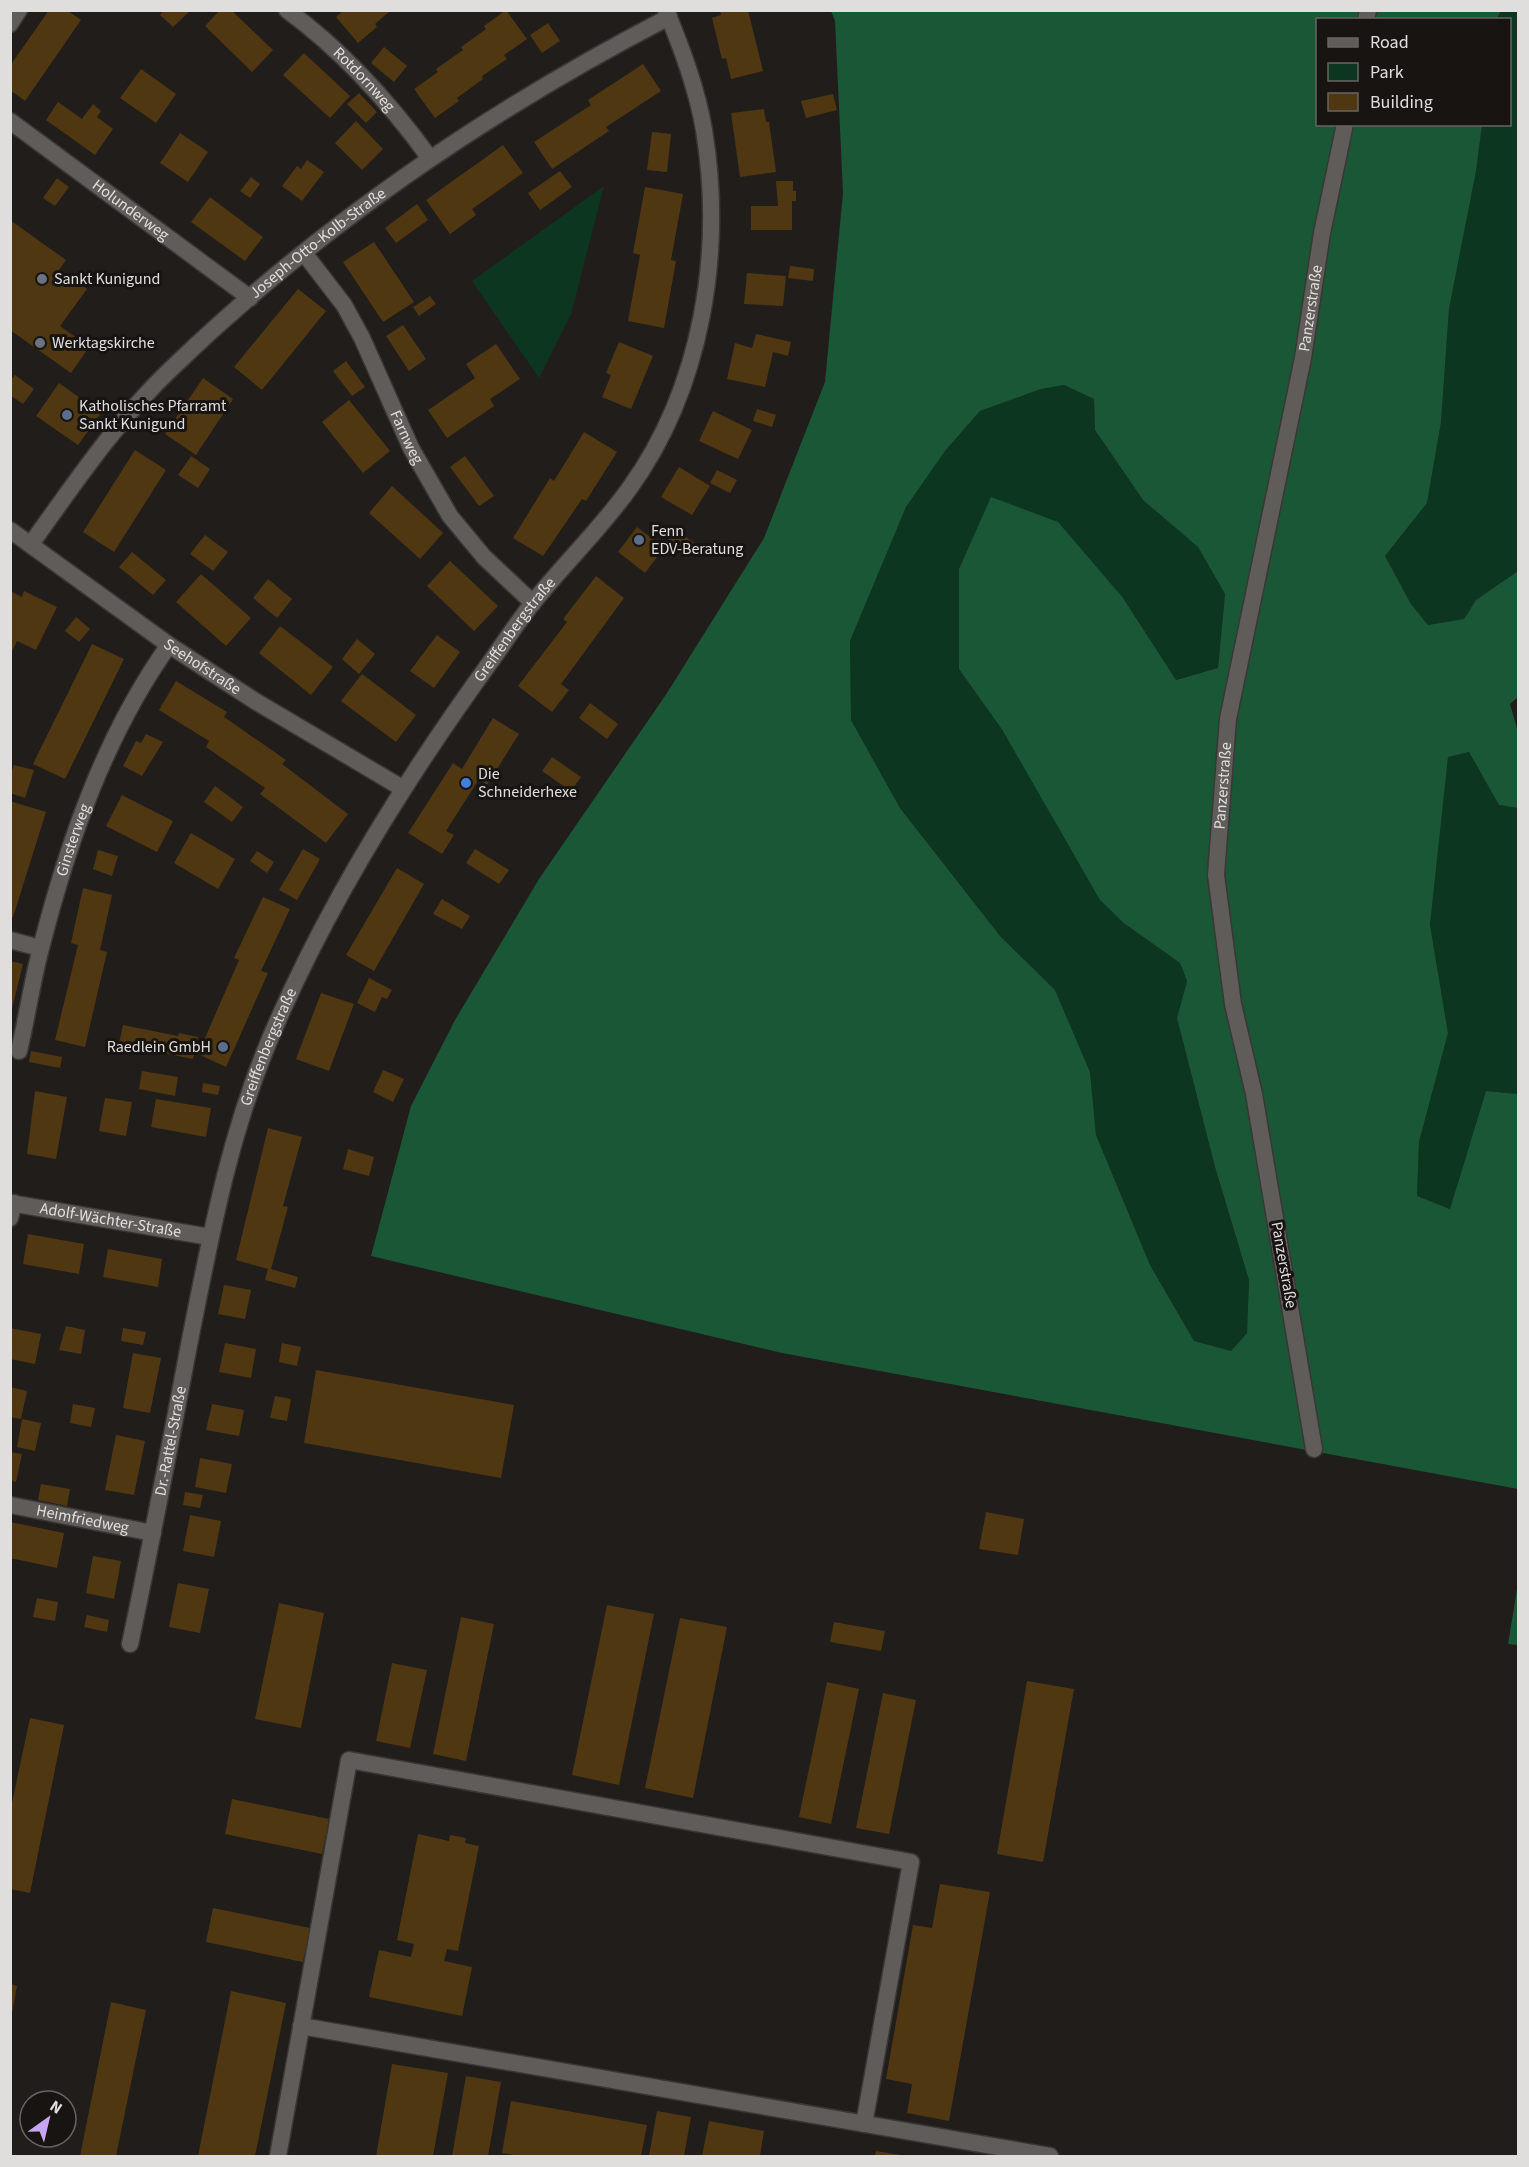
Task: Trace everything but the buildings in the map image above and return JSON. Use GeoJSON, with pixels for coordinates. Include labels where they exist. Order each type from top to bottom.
{"type":"FeatureCollection","features":[{"type":"Feature","properties":{"kind":"street"},"geometry":{"type":"LineString","coordinates":[[10,24],[19,10]]}},
{"type":"Feature","properties":{"kind":"street","name":"Rotdornweg"},"geometry":{"type":"LineString","coordinates":[[287,10],[357,70],[386,101],[429,157]]}},
{"type":"Feature","properties":{"kind":"street","name":"Joseph-Otto-Kolb-Straße"},"geometry":{"type":"LineString","coordinates":[[31,544],[128,416],[170,369],[304,253],[429,157],[506,108],[668,14]]}},
{"type":"Feature","properties":{"kind":"street","name":"Greiffenbergstraße"},"geometry":{"type":"LineString","coordinates":[[210,1237],[231,1146],[250,1088],[278,1020],[328,919],[402,788],[533,603],[629,489],[655,446],[678,399],[694,355],[707,269],[710,192],[706,147],[698,102],[668,14]]}},
{"type":"Feature","properties":{"kind":"street","name":"Holunderweg"},"geometry":{"type":"LineString","coordinates":[[10,121],[250,298]]}},
{"type":"Feature","properties":{"kind":"street","name":"Panzerstraße"},"geometry":{"type":"LineString","coordinates":[[1314,1449],[1254,1094],[1233,1004],[1216,875],[1228,719],[1303,358],[1322,233],[1345,126]]}},
{"type":"Feature","properties":{"kind":"street","name":"Farnweg"},"geometry":{"type":"LineString","coordinates":[[304,253],[353,322],[411,448],[450,516],[484,557],[533,603]]}},
{"type":"Feature","properties":{"kind":"street","name":"Seehofstraße"},"geometry":{"type":"LineString","coordinates":[[10,530],[168,645],[402,788]]}},
{"type":"Feature","properties":{"kind":"street","name":"Ginsterweg"},"geometry":{"type":"LineString","coordinates":[[19,1051],[40,948],[78,825],[103,762],[149,674],[168,645]]}},
{"type":"Feature","properties":{"kind":"street"},"geometry":{"type":"LineString","coordinates":[[10,940],[40,948]]}},
{"type":"Feature","properties":{"kind":"street","name":"Adolf-Wächter-Straße"},"geometry":{"type":"LineString","coordinates":[[12,1208],[210,1237]]}},
{"type":"Feature","properties":{"kind":"street","name":"Dr.-Rattel-Straße"},"geometry":{"type":"LineString","coordinates":[[130,1644],[210,1237]]}},
{"type":"Feature","properties":{"kind":"street","name":"Heimfriedweg"},"geometry":{"type":"LineString","coordinates":[[10,1505],[153,1533]]}},
{"type":"Feature","properties":{"kind":"street"},"geometry":{"type":"LineString","coordinates":[[278,2157],[349,1760],[911,1862],[864,2124]]}},
{"type":"Feature","properties":{"kind":"street"},"geometry":{"type":"LineString","coordinates":[[301,2026],[1050,2157]]}},
{"type":"Feature","properties":{"kind":"green space"},"geometry":{"type":"Polygon","coordinates":[[[831,11],[1501,11],[1497,18],[1316,18],[1316,126],[1482,126],[1476,171],[1449,309],[1441,422],[1427,503],[1385,556],[1411,604],[1428,625],[1464,619],[1476,600],[1518,571],[1518,697],[1510,704],[1518,732],[1518,808],[1499,805],[1469,752],[1448,757],[1430,925],[1448,1033],[1419,1142],[1417,1196],[1450,1209],[1486,1091],[1518,1094],[1518,1489],[782,1353],[371,1256],[411,1106],[455,1020],[539,879],[667,693],[764,538],[825,382],[843,193],[835,21],[831,11]],[[1064,385],[1041,389],[980,411],[945,451],[906,507],[850,641],[851,720],[900,808],[1000,936],[1055,990],[1090,1072],[1096,1135],[1150,1265],[1194,1341],[1231,1351],[1247,1333],[1249,1280],[1215,1167],[1177,1018],[1187,981],[1180,963],[1125,924],[1100,900],[1003,731],[959,669],[959,569],[991,497],[1058,522],[1123,598],[1176,680],[1218,668],[1225,594],[1198,547],[1143,500],[1095,430],[1094,399],[1064,385]]]}},
{"type":"Feature","properties":{"kind":"green space"},"geometry":{"type":"Polygon","coordinates":[[[1501,11],[1518,11],[1518,571],[1476,600],[1464,619],[1428,625],[1411,604],[1385,556],[1427,503],[1441,422],[1449,309],[1476,171],[1482,126],[1511,126],[1511,18],[1497,18],[1501,11]]]}},
{"type":"Feature","properties":{"kind":"green space"},"geometry":{"type":"Polygon","coordinates":[[[604,186],[571,314],[539,378],[472,281],[604,186]]]}},
{"type":"Feature","properties":{"kind":"green space"},"geometry":{"type":"Polygon","coordinates":[[[1064,385],[1094,399],[1095,430],[1143,500],[1198,547],[1225,594],[1218,668],[1175,680],[1123,598],[959,669],[1003,731],[1125,924],[1180,963],[1187,981],[1177,1018],[1215,1167],[1249,1280],[1247,1333],[1231,1352],[1194,1342],[1150,1265],[1096,1135],[1090,1072],[1055,990],[1000,936],[900,808],[851,720],[850,641],[906,507],[945,451],[980,411],[1041,389],[1064,385]]]}},
{"type":"Feature","properties":{"kind":"green space"},"geometry":{"type":"Polygon","coordinates":[[[1469,752],[1499,805],[1518,808],[1518,1094],[1486,1091],[1450,1209],[1417,1196],[1419,1142],[1448,1033],[1430,925],[1448,756],[1469,752]]]}},
{"type":"Feature","properties":{"kind":"green space"},"geometry":{"type":"Polygon","coordinates":[[[1518,1583],[1518,1645],[1508,1644],[1518,1583]]]}},
{"type":"Feature","properties":{"kind":"place","name":"Sankt Kunigund"},"geometry":{"type":"Point","coordinates":[42,279]}},
{"type":"Feature","properties":{"kind":"place","name":"Werktagskirche"},"geometry":{"type":"Point","coordinates":[40,343]}},
{"type":"Feature","properties":{"kind":"place","name":"Katholisches Pfarramt Sankt Kunigund"},"geometry":{"type":"Point","coordinates":[67,415]}},
{"type":"Feature","properties":{"kind":"place","name":"Fenn EDV-Beratung"},"geometry":{"type":"Point","coordinates":[639,540]}},
{"type":"Feature","properties":{"kind":"place","name":"Die Schneiderhexe"},"geometry":{"type":"Point","coordinates":[466,783]}},
{"type":"Feature","properties":{"kind":"place","name":"Raedlein GmbH"},"geometry":{"type":"Point","coordinates":[223,1047]}}]}
